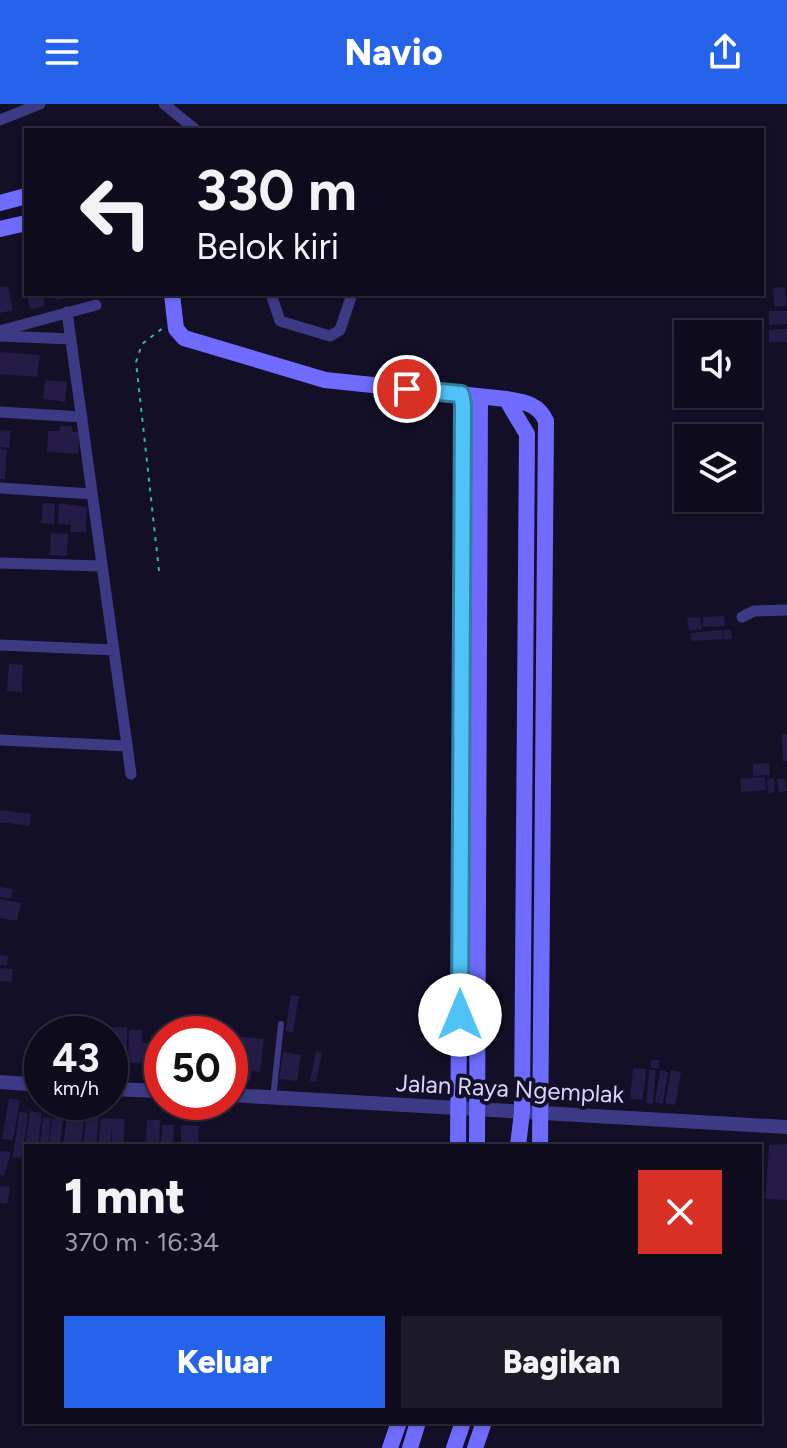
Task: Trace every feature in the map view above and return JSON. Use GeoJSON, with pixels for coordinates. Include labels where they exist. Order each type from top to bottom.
{"type":"FeatureCollection","features":[{"type":"Feature","properties":{"kind":"main road"},"geometry":{"type":"LineString","coordinates":[[0,203],[24,197]]}},
{"type":"Feature","properties":{"kind":"main road"},"geometry":{"type":"LineString","coordinates":[[0,229],[24,223]]}},
{"type":"Feature","properties":{"kind":"main road"},"geometry":{"type":"LineString","coordinates":[[172,296],[176,329],[184,338],[325,380],[531,404],[546,421],[540,1144]]}},
{"type":"Feature","properties":{"kind":"main road"},"geometry":{"type":"LineString","coordinates":[[458,1144],[464,424],[461,394]]}},
{"type":"Feature","properties":{"kind":"main road"},"geometry":{"type":"LineString","coordinates":[[477,1144],[480,1109],[480,397]]}},
{"type":"Feature","properties":{"kind":"main road"},"geometry":{"type":"LineString","coordinates":[[506,399],[527,434],[522,1112],[518,1144]]}},
{"type":"Feature","properties":{"kind":"main road"},"geometry":{"type":"LineString","coordinates":[[390,1448],[398,1424]]}},
{"type":"Feature","properties":{"kind":"main road"},"geometry":{"type":"LineString","coordinates":[[410,1448],[417,1424]]}},
{"type":"Feature","properties":{"kind":"main road"},"geometry":{"type":"LineString","coordinates":[[454,1448],[462,1424]]}},
{"type":"Feature","properties":{"kind":"main road"},"geometry":{"type":"LineString","coordinates":[[475,1448],[483,1424]]}},
{"type":"Feature","properties":{"kind":"street"},"geometry":{"type":"LineString","coordinates":[[0,120],[40,104]]}},
{"type":"Feature","properties":{"kind":"street"},"geometry":{"type":"LineString","coordinates":[[164,104],[194,128]]}},
{"type":"Feature","properties":{"kind":"street"},"geometry":{"type":"LineString","coordinates":[[272,296],[280,321],[330,336],[340,330],[351,296]]}},
{"type":"Feature","properties":{"kind":"street"},"geometry":{"type":"LineString","coordinates":[[0,333],[96,305]]}},
{"type":"Feature","properties":{"kind":"street"},"geometry":{"type":"LineString","coordinates":[[67,312],[131,774]]}},
{"type":"Feature","properties":{"kind":"street"},"geometry":{"type":"LineString","coordinates":[[0,333],[71,339]]}},
{"type":"Feature","properties":{"kind":"street"},"geometry":{"type":"LineString","coordinates":[[0,412],[82,417]]}},
{"type":"Feature","properties":{"kind":"street"},"geometry":{"type":"LineString","coordinates":[[0,488],[92,494]]}},
{"type":"Feature","properties":{"kind":"street"},"geometry":{"type":"LineString","coordinates":[[0,563],[102,566]]}},
{"type":"Feature","properties":{"kind":"street"},"geometry":{"type":"LineString","coordinates":[[742,617],[754,611],[787,610]]}},
{"type":"Feature","properties":{"kind":"street"},"geometry":{"type":"LineString","coordinates":[[0,645],[114,650]]}},
{"type":"Feature","properties":{"kind":"street"},"geometry":{"type":"LineString","coordinates":[[0,740],[127,746]]}},
{"type":"Feature","properties":{"kind":"street"},"geometry":{"type":"LineString","coordinates":[[0,1082],[24,1084]]}},
{"type":"Feature","properties":{"kind":"street","name":"Jalan Raya Ngemplak"},"geometry":{"type":"LineString","coordinates":[[248,1096],[787,1127]]}},
{"type":"Feature","properties":{"kind":"lane"},"geometry":{"type":"LineString","coordinates":[[273,1098],[281,1024]]}},
{"type":"Feature","properties":{"kind":"path"},"geometry":{"type":"LineString","coordinates":[[159,571],[136,362],[142,344],[159,327],[176,329]]}},
{"type":"Feature","properties":{"kind":"building"},"geometry":{"type":"Polygon","coordinates":[[[8,286],[13,310],[0,313],[0,287],[8,286]]]}},
{"type":"Feature","properties":{"kind":"building"},"geometry":{"type":"Polygon","coordinates":[[[785,287],[787,306],[774,307],[773,288],[785,287]]]}},
{"type":"Feature","properties":{"kind":"building"},"geometry":{"type":"Polygon","coordinates":[[[27,296],[43,296],[45,306],[30,309],[27,296]]]}},
{"type":"Feature","properties":{"kind":"building"},"geometry":{"type":"Polygon","coordinates":[[[769,311],[787,311],[787,324],[769,325],[769,311]]]}},
{"type":"Feature","properties":{"kind":"building"},"geometry":{"type":"Polygon","coordinates":[[[787,329],[787,342],[769,342],[769,330],[787,329]]]}},
{"type":"Feature","properties":{"kind":"building"},"geometry":{"type":"Polygon","coordinates":[[[0,352],[40,355],[37,377],[0,374],[0,352]]]}},
{"type":"Feature","properties":{"kind":"building"},"geometry":{"type":"Polygon","coordinates":[[[45,380],[67,382],[65,402],[43,399],[45,380]]]}},
{"type":"Feature","properties":{"kind":"building"},"geometry":{"type":"Polygon","coordinates":[[[60,426],[72,426],[72,432],[79,432],[78,454],[47,452],[48,431],[60,431],[60,426]]]}},
{"type":"Feature","properties":{"kind":"building"},"geometry":{"type":"Polygon","coordinates":[[[0,430],[11,431],[9,448],[0,447],[0,430]]]}},
{"type":"Feature","properties":{"kind":"building"},"geometry":{"type":"Polygon","coordinates":[[[0,449],[7,450],[5,479],[0,479],[0,449]]]}},
{"type":"Feature","properties":{"kind":"building"},"geometry":{"type":"Polygon","coordinates":[[[43,503],[55,504],[54,524],[41,523],[43,503]]]}},
{"type":"Feature","properties":{"kind":"building"},"geometry":{"type":"Polygon","coordinates":[[[59,503],[87,507],[86,532],[70,532],[71,525],[58,524],[59,503]]]}},
{"type":"Feature","properties":{"kind":"building"},"geometry":{"type":"Polygon","coordinates":[[[51,533],[68,534],[67,556],[50,555],[51,533]]]}},
{"type":"Feature","properties":{"kind":"building"},"geometry":{"type":"Polygon","coordinates":[[[724,616],[725,626],[703,627],[703,617],[724,616]]]}},
{"type":"Feature","properties":{"kind":"building"},"geometry":{"type":"Polygon","coordinates":[[[700,617],[702,629],[689,631],[687,618],[700,617]]]}},
{"type":"Feature","properties":{"kind":"building"},"geometry":{"type":"Polygon","coordinates":[[[722,630],[723,639],[691,641],[690,633],[722,630]]]}},
{"type":"Feature","properties":{"kind":"building"},"geometry":{"type":"Polygon","coordinates":[[[723,630],[731,630],[732,639],[724,640],[723,630]]]}},
{"type":"Feature","properties":{"kind":"building"},"geometry":{"type":"Polygon","coordinates":[[[9,664],[23,665],[22,692],[7,691],[9,664]]]}},
{"type":"Feature","properties":{"kind":"building"},"geometry":{"type":"Polygon","coordinates":[[[782,734],[787,734],[787,761],[783,762],[782,734]]]}},
{"type":"Feature","properties":{"kind":"building"},"geometry":{"type":"Polygon","coordinates":[[[769,763],[770,775],[753,776],[753,764],[769,763]]]}},
{"type":"Feature","properties":{"kind":"building"},"geometry":{"type":"Polygon","coordinates":[[[765,777],[766,790],[741,792],[740,779],[765,777]]]}},
{"type":"Feature","properties":{"kind":"building"},"geometry":{"type":"Polygon","coordinates":[[[774,778],[775,792],[768,793],[767,779],[774,778]]]}},
{"type":"Feature","properties":{"kind":"building"},"geometry":{"type":"Polygon","coordinates":[[[785,778],[787,791],[779,792],[777,779],[785,778]]]}},
{"type":"Feature","properties":{"kind":"building"},"geometry":{"type":"Polygon","coordinates":[[[0,810],[31,814],[30,826],[0,822],[0,810]]]}},
{"type":"Feature","properties":{"kind":"building"},"geometry":{"type":"Polygon","coordinates":[[[0,887],[13,889],[11,899],[0,897],[0,887]]]}},
{"type":"Feature","properties":{"kind":"building"},"geometry":{"type":"Polygon","coordinates":[[[0,899],[21,903],[17,921],[0,918],[0,899]]]}},
{"type":"Feature","properties":{"kind":"building"},"geometry":{"type":"Polygon","coordinates":[[[0,955],[8,956],[7,966],[0,965],[0,955]]]}},
{"type":"Feature","properties":{"kind":"building"},"geometry":{"type":"Polygon","coordinates":[[[0,968],[13,969],[12,982],[0,981],[0,968]]]}},
{"type":"Feature","properties":{"kind":"building"},"geometry":{"type":"Polygon","coordinates":[[[291,995],[299,996],[293,1032],[285,1031],[291,995]]]}},
{"type":"Feature","properties":{"kind":"building"},"geometry":{"type":"Polygon","coordinates":[[[129,1030],[142,1030],[144,1063],[128,1063],[129,1030]]]}},
{"type":"Feature","properties":{"kind":"building"},"geometry":{"type":"Polygon","coordinates":[[[248,1037],[264,1039],[260,1072],[252,1071],[250,1081],[248,1037]]]}},
{"type":"Feature","properties":{"kind":"building"},"geometry":{"type":"Polygon","coordinates":[[[316,1051],[322,1052],[316,1082],[310,1081],[316,1051]]]}},
{"type":"Feature","properties":{"kind":"building"},"geometry":{"type":"Polygon","coordinates":[[[283,1052],[301,1055],[297,1081],[279,1079],[283,1052]]]}},
{"type":"Feature","properties":{"kind":"building"},"geometry":{"type":"Polygon","coordinates":[[[651,1060],[659,1060],[659,1069],[651,1068],[651,1060]]]}},
{"type":"Feature","properties":{"kind":"building"},"geometry":{"type":"Polygon","coordinates":[[[633,1068],[646,1069],[643,1100],[630,1099],[633,1068]]]}},
{"type":"Feature","properties":{"kind":"building"},"geometry":{"type":"Polygon","coordinates":[[[649,1070],[656,1070],[653,1104],[646,1103],[649,1070]]]}},
{"type":"Feature","properties":{"kind":"building"},"geometry":{"type":"Polygon","coordinates":[[[660,1070],[668,1072],[663,1104],[655,1102],[660,1070]]]}},
{"type":"Feature","properties":{"kind":"building"},"geometry":{"type":"Polygon","coordinates":[[[671,1070],[681,1072],[675,1105],[665,1103],[671,1070]]]}},
{"type":"Feature","properties":{"kind":"building"},"geometry":{"type":"Polygon","coordinates":[[[9,1098],[20,1100],[13,1140],[2,1139],[9,1098]]]}},
{"type":"Feature","properties":{"kind":"building"},"geometry":{"type":"Polygon","coordinates":[[[19,1112],[24,1113],[24,1120],[27,1120],[22,1158],[13,1157],[19,1112]]]}},
{"type":"Feature","properties":{"kind":"building"},"geometry":{"type":"Polygon","coordinates":[[[29,1120],[41,1120],[38,1144],[25,1144],[29,1120]]]}},
{"type":"Feature","properties":{"kind":"building"},"geometry":{"type":"Polygon","coordinates":[[[43,1120],[51,1120],[48,1144],[40,1143],[43,1120]]]}},
{"type":"Feature","properties":{"kind":"building"},"geometry":{"type":"Polygon","coordinates":[[[52,1120],[63,1120],[60,1144],[49,1144],[52,1120]]]}},
{"type":"Feature","properties":{"kind":"building"},"geometry":{"type":"Polygon","coordinates":[[[67,1120],[84,1120],[81,1144],[63,1144],[67,1120]]]}},
{"type":"Feature","properties":{"kind":"building"},"geometry":{"type":"Polygon","coordinates":[[[86,1120],[99,1120],[96,1144],[83,1144],[86,1120]]]}},
{"type":"Feature","properties":{"kind":"building"},"geometry":{"type":"Polygon","coordinates":[[[101,1120],[125,1120],[123,1144],[112,1144],[112,1128],[110,1144],[98,1144],[101,1120]]]}},
{"type":"Feature","properties":{"kind":"building"},"geometry":{"type":"Polygon","coordinates":[[[147,1120],[160,1120],[159,1144],[146,1144],[147,1120]]]}},
{"type":"Feature","properties":{"kind":"building"},"geometry":{"type":"Polygon","coordinates":[[[162,1125],[174,1125],[173,1144],[161,1144],[162,1125]]]}},
{"type":"Feature","properties":{"kind":"building"},"geometry":{"type":"Polygon","coordinates":[[[181,1125],[199,1126],[198,1144],[181,1144],[181,1125]]]}},
{"type":"Feature","properties":{"kind":"building"},"geometry":{"type":"Polygon","coordinates":[[[787,1144],[787,1200],[765,1199],[769,1145],[787,1144]]]}},
{"type":"Feature","properties":{"kind":"building"},"geometry":{"type":"Polygon","coordinates":[[[0,1151],[11,1152],[4,1176],[0,1175],[0,1151]]]}},
{"type":"Feature","properties":{"kind":"building"},"geometry":{"type":"Polygon","coordinates":[[[0,1186],[10,1187],[7,1204],[0,1203],[0,1186]]]}},
{"type":"Feature","properties":{"kind":"route"},"geometry":{"type":"LineString","coordinates":[[407,389],[461,394],[463,405],[460,1015]]}}]}
